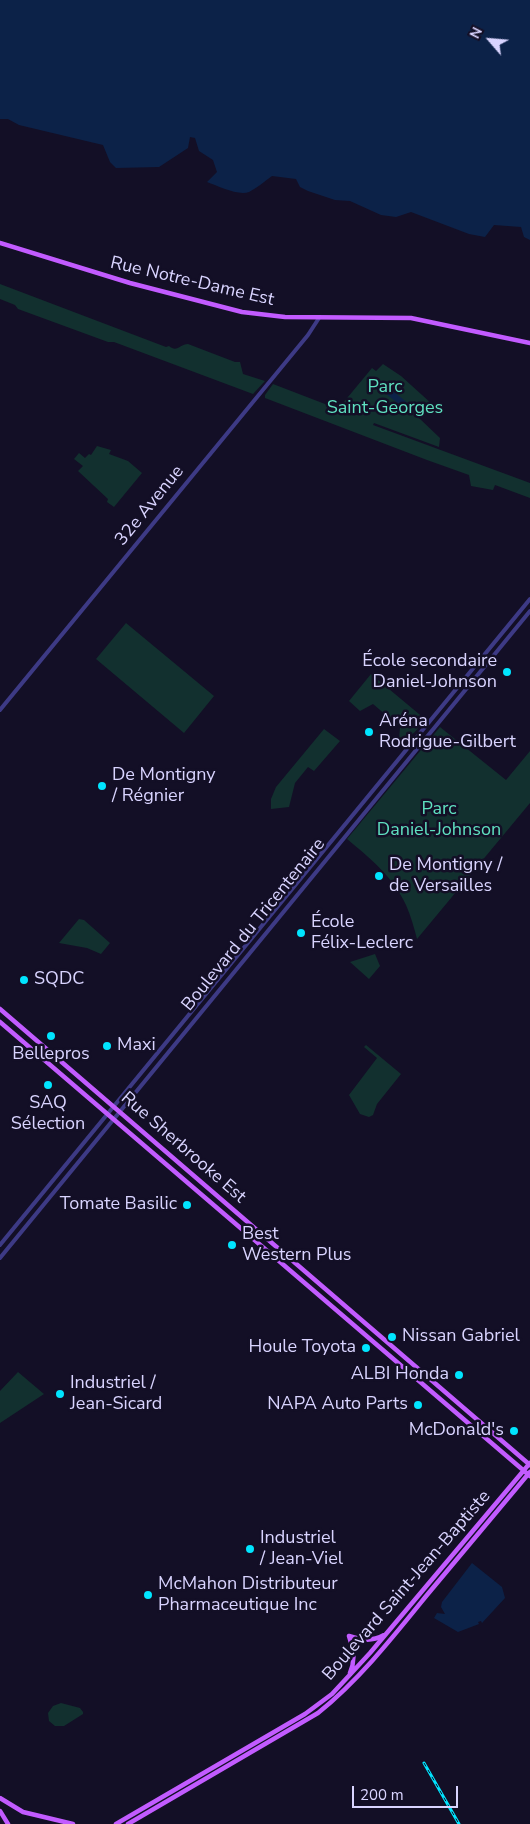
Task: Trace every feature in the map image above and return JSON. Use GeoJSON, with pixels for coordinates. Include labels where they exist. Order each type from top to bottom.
{"type":"FeatureCollection","features":[{"type":"Feature","properties":{"kind":"main road","name":"Rue Notre-Dame Est"},"geometry":{"type":"LineString","coordinates":[[0,243],[130,283],[225,308],[274,317],[411,318],[530,343]]}},
{"type":"Feature","properties":{"kind":"main road","name":"Rue Sherbrooke Est"},"geometry":{"type":"LineString","coordinates":[[0,1009],[310,1275],[421,1373],[530,1464]]}},
{"type":"Feature","properties":{"kind":"main road","name":"Rue Sherbrooke Est"},"geometry":{"type":"LineString","coordinates":[[0,1022],[528,1473]]}},
{"type":"Feature","properties":{"kind":"main road"},"geometry":{"type":"LineString","coordinates":[[20,1038],[29,1035]]}},
{"type":"Feature","properties":{"kind":"main road"},"geometry":{"type":"LineString","coordinates":[[56,1070],[68,1068]]}},
{"type":"Feature","properties":{"kind":"main road"},"geometry":{"type":"LineString","coordinates":[[190,1184],[196,1178]]}},
{"type":"Feature","properties":{"kind":"main road"},"geometry":{"type":"LineString","coordinates":[[215,1206],[220,1199]]}},
{"type":"Feature","properties":{"kind":"main road"},"geometry":{"type":"LineString","coordinates":[[279,1261],[285,1254]]}},
{"type":"Feature","properties":{"kind":"main road"},"geometry":{"type":"LineString","coordinates":[[304,1282],[310,1275]]}},
{"type":"Feature","properties":{"kind":"main road"},"geometry":{"type":"LineString","coordinates":[[398,1363],[403,1356]]}},
{"type":"Feature","properties":{"kind":"main road"},"geometry":{"type":"LineString","coordinates":[[416,1378],[421,1373]]}},
{"type":"Feature","properties":{"kind":"main road"},"geometry":{"type":"LineString","coordinates":[[471,1426],[476,1420]]}},
{"type":"Feature","properties":{"kind":"main road","name":"Boulevard Saint-Jean-Baptiste"},"geometry":{"type":"LineString","coordinates":[[128,1824],[318,1713],[352,1684],[471,1544],[528,1473],[530,1464]]}},
{"type":"Feature","properties":{"kind":"main road","name":"Boulevard Saint-Jean-Baptiste"},"geometry":{"type":"LineString","coordinates":[[116,1824],[305,1714],[332,1694],[391,1629],[477,1526],[528,1473]]}},
{"type":"Feature","properties":{"kind":"main road"},"geometry":{"type":"LineString","coordinates":[[477,1526],[482,1530]]}},
{"type":"Feature","properties":{"kind":"main road"},"geometry":{"type":"LineString","coordinates":[[466,1540],[471,1544]]}},
{"type":"Feature","properties":{"kind":"main road"},"geometry":{"type":"LineString","coordinates":[[423,1590],[428,1594]]}},
{"type":"Feature","properties":{"kind":"main road"},"geometry":{"type":"LineString","coordinates":[[347,1678],[354,1664],[349,1636],[366,1641],[377,1638],[391,1629]]}},
{"type":"Feature","properties":{"kind":"main road"},"geometry":{"type":"LineString","coordinates":[[0,1798],[23,1812],[72,1824]]}},
{"type":"Feature","properties":{"kind":"main road"},"geometry":{"type":"LineString","coordinates":[[0,1811],[8,1824]]}},
{"type":"Feature","properties":{"kind":"street","name":"32e Avenue"},"geometry":{"type":"LineString","coordinates":[[0,710],[308,335],[319,318]]}},
{"type":"Feature","properties":{"kind":"street","name":"Boulevard du Tricentenaire"},"geometry":{"type":"LineString","coordinates":[[0,1245],[530,600]]}},
{"type":"Feature","properties":{"kind":"street","name":"Boulevard du Tricentenaire"},"geometry":{"type":"LineString","coordinates":[[0,1258],[530,611]]}},
{"type":"Feature","properties":{"kind":"street"},"geometry":{"type":"LineString","coordinates":[[497,640],[502,645]]}},
{"type":"Feature","properties":{"kind":"street"},"geometry":{"type":"LineString","coordinates":[[411,744],[417,749]]}},
{"type":"Feature","properties":{"kind":"street"},"geometry":{"type":"LineString","coordinates":[[386,773],[392,779]]}},
{"type":"Feature","properties":{"kind":"street"},"geometry":{"type":"LineString","coordinates":[[366,798],[372,803]]}},
{"type":"Feature","properties":{"kind":"green space"},"geometry":{"type":"Polygon","coordinates":[[[0,284],[166,347],[169,346],[174,349],[188,344],[235,362],[240,362],[243,374],[265,381],[253,394],[114,342],[108,342],[18,309],[15,305],[0,299],[0,284]]]}},
{"type":"Feature","properties":{"kind":"green space","name":"Parc Saint-Georges"},"geometry":{"type":"Polygon","coordinates":[[[383,364],[401,376],[432,404],[419,418],[440,438],[439,447],[374,423],[373,425],[530,483],[530,498],[495,485],[493,490],[471,486],[469,475],[265,398],[273,384],[338,409],[372,368],[376,371],[383,364]]]}},
{"type":"Feature","properties":{"kind":"green space"},"geometry":{"type":"Polygon","coordinates":[[[97,446],[111,450],[109,454],[128,461],[142,473],[114,507],[78,471],[83,466],[74,459],[79,453],[85,458],[89,454],[91,455],[97,446]]]}},
{"type":"Feature","properties":{"kind":"green space"},"geometry":{"type":"Polygon","coordinates":[[[126,623],[214,696],[184,733],[96,659],[126,623]]]}},
{"type":"Feature","properties":{"kind":"green space"},"geometry":{"type":"Polygon","coordinates":[[[371,674],[425,719],[411,735],[399,740],[400,727],[373,704],[360,711],[349,701],[371,674]]]}},
{"type":"Feature","properties":{"kind":"green space","name":"Parc Daniel-Johnson"},"geometry":{"type":"Polygon","coordinates":[[[440,727],[506,780],[530,751],[530,803],[417,939],[408,909],[395,886],[373,861],[347,839],[440,727]]]}},
{"type":"Feature","properties":{"kind":"green space"},"geometry":{"type":"Polygon","coordinates":[[[324,729],[340,741],[314,771],[308,767],[295,783],[289,807],[271,809],[271,799],[276,787],[324,729]]]}},
{"type":"Feature","properties":{"kind":"green space"},"geometry":{"type":"Polygon","coordinates":[[[79,919],[84,920],[110,943],[101,954],[87,948],[59,943],[79,919]]]}},
{"type":"Feature","properties":{"kind":"green space"},"geometry":{"type":"Polygon","coordinates":[[[375,954],[380,966],[369,979],[350,962],[375,954]]]}},
{"type":"Feature","properties":{"kind":"green space"},"geometry":{"type":"Polygon","coordinates":[[[366,1045],[401,1074],[377,1104],[373,1115],[369,1117],[360,1114],[349,1095],[377,1058],[364,1047],[366,1045]]]}},
{"type":"Feature","properties":{"kind":"green space"},"geometry":{"type":"Polygon","coordinates":[[[18,1372],[44,1394],[0,1423],[0,1391],[18,1372]]]}},
{"type":"Feature","properties":{"kind":"green space"},"geometry":{"type":"Polygon","coordinates":[[[61,1703],[80,1708],[83,1714],[64,1726],[55,1726],[49,1721],[48,1713],[53,1706],[61,1703]]]}},
{"type":"Feature","properties":{"kind":"water"},"geometry":{"type":"Polygon","coordinates":[[[0,0],[530,0],[530,240],[524,237],[521,227],[494,225],[485,237],[469,234],[411,212],[396,217],[381,215],[350,201],[335,200],[308,191],[300,187],[296,179],[272,176],[249,192],[239,193],[228,190],[207,182],[217,172],[213,160],[199,151],[195,138],[190,137],[188,148],[159,167],[116,168],[110,162],[103,145],[19,125],[8,119],[0,119],[0,0]]]}},
{"type":"Feature","properties":{"kind":"water"},"geometry":{"type":"Polygon","coordinates":[[[389,388],[409,404],[405,409],[385,393],[389,388]]]}},
{"type":"Feature","properties":{"kind":"water"},"geometry":{"type":"Polygon","coordinates":[[[472,1563],[502,1587],[505,1598],[482,1623],[481,1621],[478,1622],[479,1624],[458,1632],[434,1618],[437,1613],[445,1614],[441,1607],[442,1602],[472,1563]]]}},
{"type":"Feature","properties":{"kind":"railway"},"geometry":{"type":"LineString","coordinates":[[424,1763],[459,1824]]}},
{"type":"Feature","properties":{"kind":"place","name":"École secondaire Daniel-Johnson"},"geometry":{"type":"Point","coordinates":[507,672]}},
{"type":"Feature","properties":{"kind":"place","name":"Aréna Rodrigue-Gilbert"},"geometry":{"type":"Point","coordinates":[369,732]}},
{"type":"Feature","properties":{"kind":"place","name":"De Montigny / Régnier"},"geometry":{"type":"Point","coordinates":[102,786]}},
{"type":"Feature","properties":{"kind":"place","name":"De Montigny / de Versailles"},"geometry":{"type":"Point","coordinates":[379,876]}},
{"type":"Feature","properties":{"kind":"place","name":"École Félix-Leclerc"},"geometry":{"type":"Point","coordinates":[301,933]}},
{"type":"Feature","properties":{"kind":"place","name":"SQDC"},"geometry":{"type":"Point","coordinates":[24,980]}},
{"type":"Feature","properties":{"kind":"place","name":"Bellepros"},"geometry":{"type":"Point","coordinates":[51,1036]}},
{"type":"Feature","properties":{"kind":"place","name":"Maxi"},"geometry":{"type":"Point","coordinates":[107,1046]}},
{"type":"Feature","properties":{"kind":"place","name":"SAQ Sélection"},"geometry":{"type":"Point","coordinates":[48,1085]}},
{"type":"Feature","properties":{"kind":"place","name":"Tomate Basilic"},"geometry":{"type":"Point","coordinates":[187,1205]}},
{"type":"Feature","properties":{"kind":"place","name":"Best Western Plus"},"geometry":{"type":"Point","coordinates":[232,1245]}},
{"type":"Feature","properties":{"kind":"place","name":"Nissan Gabriel"},"geometry":{"type":"Point","coordinates":[392,1337]}},
{"type":"Feature","properties":{"kind":"place","name":"Houle Toyota"},"geometry":{"type":"Point","coordinates":[366,1348]}},
{"type":"Feature","properties":{"kind":"place","name":"ALBI Honda"},"geometry":{"type":"Point","coordinates":[459,1375]}},
{"type":"Feature","properties":{"kind":"place","name":"Industriel / Jean-Sicard"},"geometry":{"type":"Point","coordinates":[60,1394]}},
{"type":"Feature","properties":{"kind":"place","name":"NAPA Auto Parts"},"geometry":{"type":"Point","coordinates":[418,1405]}},
{"type":"Feature","properties":{"kind":"place","name":"McDonald's"},"geometry":{"type":"Point","coordinates":[514,1431]}},
{"type":"Feature","properties":{"kind":"place","name":"Industriel / Jean-Viel"},"geometry":{"type":"Point","coordinates":[250,1549]}},
{"type":"Feature","properties":{"kind":"place","name":"McMahon Distributeur Pharmaceutique Inc"},"geometry":{"type":"Point","coordinates":[148,1595]}}]}
